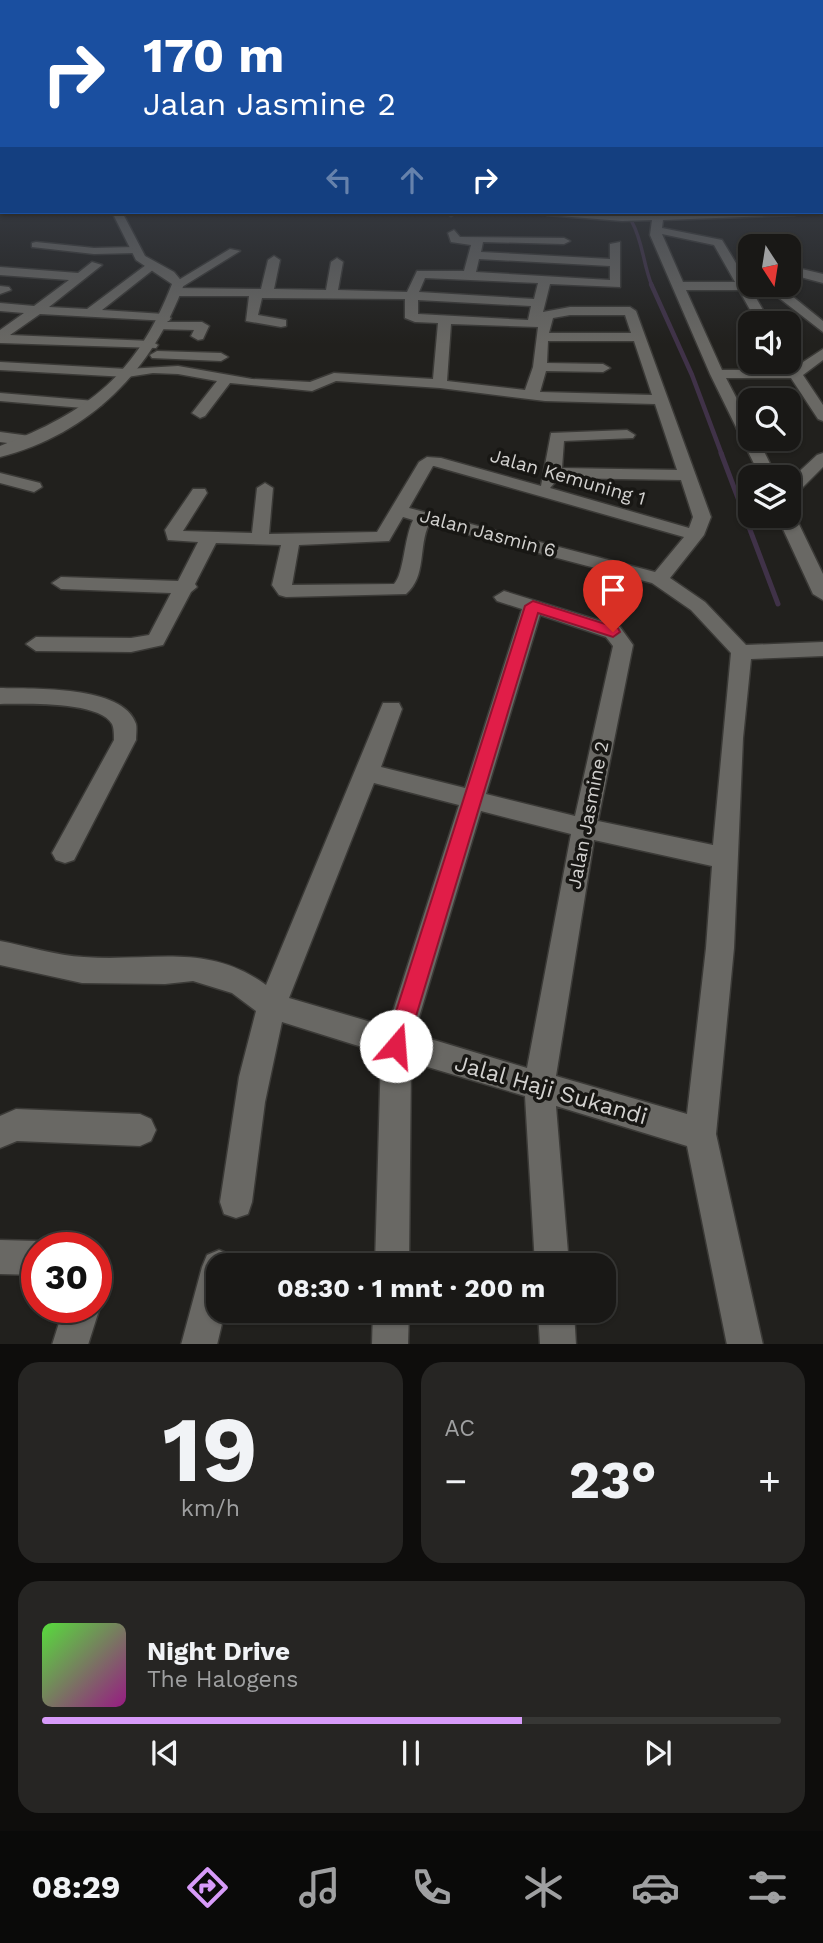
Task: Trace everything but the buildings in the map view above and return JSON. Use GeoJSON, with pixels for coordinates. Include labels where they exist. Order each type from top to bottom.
{"type":"FeatureCollection","features":[{"type":"Feature","properties":{"kind":"street"},"geometry":{"type":"LineString","coordinates":[[120,219],[135,250],[150,266],[170,275],[176,288]]}},
{"type":"Feature","properties":{"kind":"street"},"geometry":{"type":"LineString","coordinates":[[564,260],[565,219]]}},
{"type":"Feature","properties":{"kind":"street"},"geometry":{"type":"LineString","coordinates":[[638,219],[715,239],[738,278]]}},
{"type":"Feature","properties":{"kind":"street"},"geometry":{"type":"LineString","coordinates":[[658,223],[711,219]]}},
{"type":"Feature","properties":{"kind":"street"},"geometry":{"type":"LineString","coordinates":[[658,223],[656,235],[678,286],[717,374],[762,465]]}},
{"type":"Feature","properties":{"kind":"street"},"geometry":{"type":"LineString","coordinates":[[454,233],[455,240],[476,242],[485,237],[564,241]]}},
{"type":"Feature","properties":{"kind":"street"},"geometry":{"type":"LineString","coordinates":[[469,275],[476,242]]}},
{"type":"Feature","properties":{"kind":"street"},"geometry":{"type":"LineString","coordinates":[[545,280],[533,324],[485,327],[411,317],[412,295],[422,274],[469,275],[616,284],[616,244]]}},
{"type":"Feature","properties":{"kind":"street"},"geometry":{"type":"LineString","coordinates":[[36,245],[94,251],[135,250]]}},
{"type":"Feature","properties":{"kind":"street"},"geometry":{"type":"LineString","coordinates":[[0,452],[66,425],[95,405],[149,350],[176,288],[234,251]]}},
{"type":"Feature","properties":{"kind":"street"},"geometry":{"type":"LineString","coordinates":[[474,255],[616,263]]}},
{"type":"Feature","properties":{"kind":"street"},"geometry":{"type":"LineString","coordinates":[[274,260],[251,318],[281,323]]}},
{"type":"Feature","properties":{"kind":"street"},"geometry":{"type":"LineString","coordinates":[[730,261],[738,262]]}},
{"type":"Feature","properties":{"kind":"street"},"geometry":{"type":"LineString","coordinates":[[331,294],[337,262]]}},
{"type":"Feature","properties":{"kind":"street"},"geometry":{"type":"LineString","coordinates":[[0,337],[96,265]]}},
{"type":"Feature","properties":{"kind":"street"},"geometry":{"type":"LineString","coordinates":[[90,313],[150,266]]}},
{"type":"Feature","properties":{"kind":"street"},"geometry":{"type":"LineString","coordinates":[[0,271],[80,277]]}},
{"type":"Feature","properties":{"kind":"street"},"geometry":{"type":"LineString","coordinates":[[802,272],[823,279]]}},
{"type":"Feature","properties":{"kind":"street"},"geometry":{"type":"LineString","coordinates":[[2,291],[26,273]]}},
{"type":"Feature","properties":{"kind":"street"},"geometry":{"type":"LineString","coordinates":[[678,286],[738,286]]}},
{"type":"Feature","properties":{"kind":"street"},"geometry":{"type":"LineString","coordinates":[[176,288],[261,295],[412,295],[538,303]]}},
{"type":"Feature","properties":{"kind":"street"},"geometry":{"type":"LineString","coordinates":[[788,298],[823,328]]}},
{"type":"Feature","properties":{"kind":"street"},"geometry":{"type":"LineString","coordinates":[[0,307],[90,313],[202,326],[198,336]]}},
{"type":"Feature","properties":{"kind":"street"},"geometry":{"type":"LineString","coordinates":[[512,411],[540,367],[541,337],[547,315],[570,311],[629,311],[702,513],[695,535],[659,579]]}},
{"type":"Feature","properties":{"kind":"street"},"geometry":{"type":"LineString","coordinates":[[807,313],[823,312]]}},
{"type":"Feature","properties":{"kind":"street"},"geometry":{"type":"LineString","coordinates":[[440,384],[445,320]]}},
{"type":"Feature","properties":{"kind":"street"},"geometry":{"type":"LineString","coordinates":[[0,337],[221,358]]}},
{"type":"Feature","properties":{"kind":"street"},"geometry":{"type":"LineString","coordinates":[[541,337],[637,337]]}},
{"type":"Feature","properties":{"kind":"street"},"geometry":{"type":"LineString","coordinates":[[801,363],[823,353]]}},
{"type":"Feature","properties":{"kind":"street"},"geometry":{"type":"LineString","coordinates":[[0,366],[127,373],[165,369],[252,383],[312,387],[334,377],[440,384],[523,395],[660,400]]}},
{"type":"Feature","properties":{"kind":"street"},"geometry":{"type":"LineString","coordinates":[[540,367],[603,368]]}},
{"type":"Feature","properties":{"kind":"street"},"geometry":{"type":"LineString","coordinates":[[717,374],[738,372]]}},
{"type":"Feature","properties":{"kind":"street"},"geometry":{"type":"LineString","coordinates":[[795,374],[823,416]]}},
{"type":"Feature","properties":{"kind":"street"},"geometry":{"type":"LineString","coordinates":[[200,413],[227,377]]}},
{"type":"Feature","properties":{"kind":"street"},"geometry":{"type":"LineString","coordinates":[[0,397],[95,405]]}},
{"type":"Feature","properties":{"kind":"street"},"geometry":{"type":"LineString","coordinates":[[543,493],[553,473],[557,436],[627,435]]}},
{"type":"Feature","properties":{"kind":"street"},"geometry":{"type":"LineString","coordinates":[[0,437],[30,441]]}},
{"type":"Feature","properties":{"kind":"street"},"geometry":{"type":"LineString","coordinates":[[801,479],[823,458]]}},
{"type":"Feature","properties":{"kind":"street","name":"Jalan Kemuning 1"},"geometry":{"type":"LineString","coordinates":[[397,510],[430,461],[695,535]]}},
{"type":"Feature","properties":{"kind":"street"},"geometry":{"type":"LineString","coordinates":[[553,473],[687,475]]}},
{"type":"Feature","properties":{"kind":"street"},"geometry":{"type":"LineString","coordinates":[[0,478],[34,487]]}},
{"type":"Feature","properties":{"kind":"street"},"geometry":{"type":"LineString","coordinates":[[260,539],[265,488]]}},
{"type":"Feature","properties":{"kind":"street"},"geometry":{"type":"LineString","coordinates":[[199,493],[173,535],[291,540],[383,537],[413,542]]}},
{"type":"Feature","properties":{"kind":"street"},"geometry":{"type":"LineString","coordinates":[[383,537],[397,510]]}},
{"type":"Feature","properties":{"kind":"street","name":"Jalan Jasmin 6"},"geometry":{"type":"LineString","coordinates":[[397,510],[659,579],[698,606],[741,652]]}},
{"type":"Feature","properties":{"kind":"street"},"geometry":{"type":"LineString","coordinates":[[291,540],[282,585],[289,591],[399,590],[404,587],[411,571],[413,542],[424,516]]}},
{"type":"Feature","properties":{"kind":"street"},"geometry":{"type":"LineString","coordinates":[[793,528],[818,570],[823,594]]}},
{"type":"Feature","properties":{"kind":"street"},"geometry":{"type":"LineString","coordinates":[[36,644],[152,643],[159,638],[187,587],[210,537]]}},
{"type":"Feature","properties":{"kind":"street"},"geometry":{"type":"LineString","coordinates":[[61,583],[187,587]]}},
{"type":"Feature","properties":{"kind":"street","name":"Jalan Jasmine 2"},"geometry":{"type":"LineString","coordinates":[[504,597],[613,632],[623,645],[584,828],[539,1085],[551,1253]]}},
{"type":"Feature","properties":{"kind":"street"},"geometry":{"type":"LineString","coordinates":[[392,1253],[396,1046],[533,606]]}},
{"type":"Feature","properties":{"kind":"street"},"geometry":{"type":"LineString","coordinates":[[745,1344],[700,1134],[720,948],[724,858],[741,652],[822,649]]}},
{"type":"Feature","properties":{"kind":"street"},"geometry":{"type":"LineString","coordinates":[[0,695],[103,704],[124,717],[127,724],[125,740],[65,853]]}},
{"type":"Feature","properties":{"kind":"street"},"geometry":{"type":"LineString","coordinates":[[236,1202],[251,1094],[272,1006],[369,773],[391,709]]}},
{"type":"Feature","properties":{"kind":"street"},"geometry":{"type":"LineString","coordinates":[[369,773],[584,828],[724,858]]}},
{"type":"Feature","properties":{"kind":"street","name":"Jalal Haji Sukandi"},"geometry":{"type":"LineString","coordinates":[[0,953],[82,970],[165,971],[193,968],[218,973],[242,984],[272,1006],[396,1046],[539,1085],[700,1134]]}},
{"type":"Feature","properties":{"kind":"street"},"geometry":{"type":"LineString","coordinates":[[0,1132],[16,1125],[139,1130]]}},
{"type":"Feature","properties":{"kind":"street"},"geometry":{"type":"LineString","coordinates":[[0,1257],[21,1258]]}},
{"type":"Feature","properties":{"kind":"street"},"geometry":{"type":"LineString","coordinates":[[199,1344],[206,1317]]}},
{"type":"Feature","properties":{"kind":"street"},"geometry":{"type":"LineString","coordinates":[[70,1344],[77,1323]]}},
{"type":"Feature","properties":{"kind":"street"},"geometry":{"type":"LineString","coordinates":[[390,1344],[391,1323]]}},
{"type":"Feature","properties":{"kind":"street"},"geometry":{"type":"LineString","coordinates":[[557,1323],[558,1344]]}},
{"type":"Feature","properties":{"kind":"waterway"},"geometry":{"type":"LineString","coordinates":[[632,222],[652,286]]}},
{"type":"Feature","properties":{"kind":"waterway"},"geometry":{"type":"LineString","coordinates":[[651,284],[692,375],[722,455]]}},
{"type":"Feature","properties":{"kind":"waterway"},"geometry":{"type":"LineString","coordinates":[[721,453],[778,604]]}},
{"type":"Feature","properties":{"kind":"route"},"geometry":{"type":"LineString","coordinates":[[396,1046],[533,606],[613,632]]}}]}
